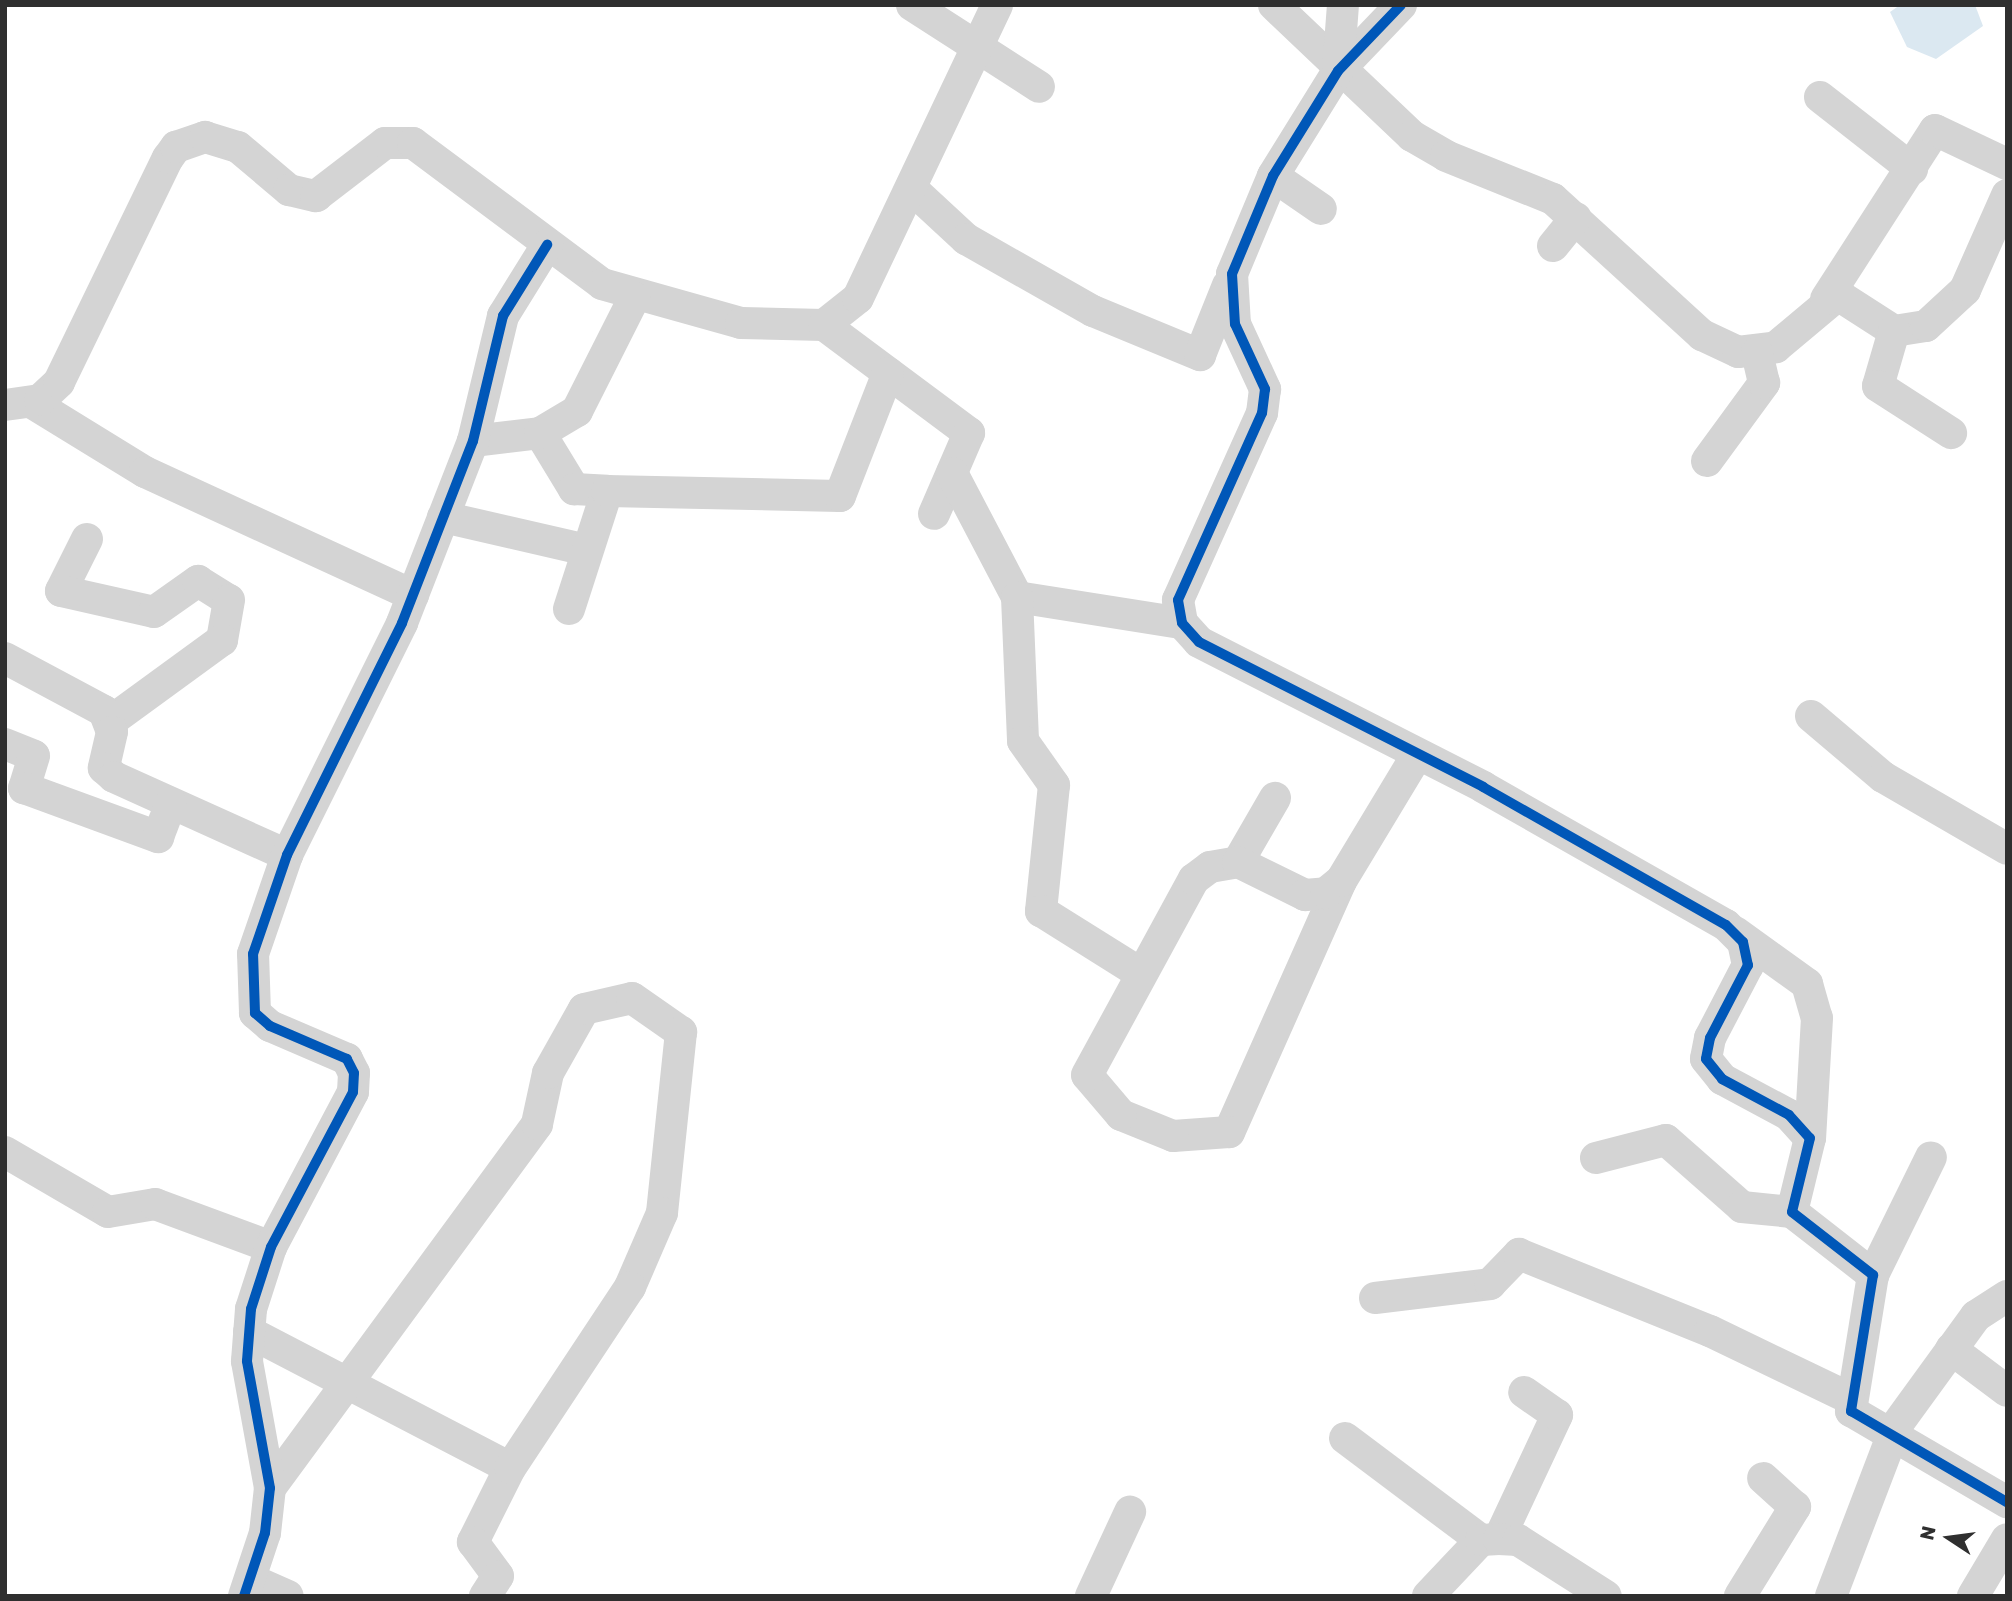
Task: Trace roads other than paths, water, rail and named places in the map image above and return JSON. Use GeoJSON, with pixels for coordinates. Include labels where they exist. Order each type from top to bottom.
{"type":"FeatureCollection","features":[{"type":"Feature","properties":{"kind":"street"},"geometry":{"type":"LineString","coordinates":[[912,5],[979,44],[1039,87]]}},
{"type":"Feature","properties":{"kind":"street"},"geometry":{"type":"LineString","coordinates":[[824,325],[858,298],[912,189],[996,5]]}},
{"type":"Feature","properties":{"kind":"street"},"geometry":{"type":"LineString","coordinates":[[1274,5],[1339,71],[1423,143],[1524,184],[1576,218],[1717,346],[1757,353],[1776,347],[1826,299],[1935,130],[2007,164]]}},
{"type":"Feature","properties":{"kind":"street"},"geometry":{"type":"LineString","coordinates":[[1339,71],[1343,5]]}},
{"type":"Feature","properties":{"kind":"street"},"geometry":{"type":"LineString","coordinates":[[912,189],[966,239],[1093,310],[1200,355],[1273,176],[1339,71],[1401,5]]}},
{"type":"Feature","properties":{"kind":"street"},"geometry":{"type":"LineString","coordinates":[[1820,97],[1912,169]]}},
{"type":"Feature","properties":{"kind":"street"},"geometry":{"type":"LineString","coordinates":[[18,404],[50,392],[74,359],[168,158],[190,139],[205,137],[238,147],[289,190],[316,196],[385,143],[413,144],[444,161],[547,245],[634,298],[741,323],[824,325],[969,433],[934,514]]}},
{"type":"Feature","properties":{"kind":"street"},"geometry":{"type":"LineString","coordinates":[[1273,176],[1321,209]]}},
{"type":"Feature","properties":{"kind":"street"},"geometry":{"type":"LineString","coordinates":[[1826,299],[1849,299],[1894,331],[1926,326],[1965,290],[2007,195]]}},
{"type":"Feature","properties":{"kind":"street"},"geometry":{"type":"LineString","coordinates":[[1553,246],[1576,218]]}},
{"type":"Feature","properties":{"kind":"street"},"geometry":{"type":"LineString","coordinates":[[288,1596],[248,1588],[270,1488],[247,1361],[249,1332],[271,1247],[353,1092],[354,1073],[346,1059],[270,1026],[255,1013],[253,954],[287,855],[413,595],[473,440],[503,316],[547,245]]}},
{"type":"Feature","properties":{"kind":"street"},"geometry":{"type":"LineString","coordinates":[[1232,274],[1234,324],[1258,365],[1263,401],[1178,600],[1182,623],[1199,642],[1417,755],[1726,925],[1807,984],[1816,1018],[1810,1138],[1792,1212]]}},
{"type":"Feature","properties":{"kind":"street"},"geometry":{"type":"LineString","coordinates":[[473,440],[540,433],[577,411],[634,298]]}},
{"type":"Feature","properties":{"kind":"street"},"geometry":{"type":"LineString","coordinates":[[1894,331],[1878,386],[1951,433]]}},
{"type":"Feature","properties":{"kind":"street"},"geometry":{"type":"LineString","coordinates":[[1706,461],[1764,383],[1757,353]]}},
{"type":"Feature","properties":{"kind":"street"},"geometry":{"type":"LineString","coordinates":[[540,433],[574,489],[840,496],[888,373]]}},
{"type":"Feature","properties":{"kind":"street"},"geometry":{"type":"LineString","coordinates":[[18,404],[145,472],[413,595]]}},
{"type":"Feature","properties":{"kind":"street"},"geometry":{"type":"LineString","coordinates":[[952,473],[1017,597],[1023,741],[1054,785],[1041,911],[1140,973]]}},
{"type":"Feature","properties":{"kind":"street"},"geometry":{"type":"LineString","coordinates":[[569,609],[607,491]]}},
{"type":"Feature","properties":{"kind":"street"},"geometry":{"type":"LineString","coordinates":[[443,517],[587,550]]}},
{"type":"Feature","properties":{"kind":"street"},"geometry":{"type":"LineString","coordinates":[[87,539],[61,591],[154,612],[198,581],[229,600],[222,640],[111,721],[104,768],[171,803],[287,855]]}},
{"type":"Feature","properties":{"kind":"street"},"geometry":{"type":"LineString","coordinates":[[1017,597],[1182,623]]}},
{"type":"Feature","properties":{"kind":"street"},"geometry":{"type":"LineString","coordinates":[[7,664],[95,704],[111,721]]}},
{"type":"Feature","properties":{"kind":"street"},"geometry":{"type":"LineString","coordinates":[[1811,716],[1883,777],[2007,849]]}},
{"type":"Feature","properties":{"kind":"street"},"geometry":{"type":"LineString","coordinates":[[5,744],[34,756],[24,788],[158,837],[171,803]]}},
{"type":"Feature","properties":{"kind":"street"},"geometry":{"type":"LineString","coordinates":[[1341,881],[1326,893],[1305,895],[1238,862],[1210,867],[1194,879],[1140,973],[1087,1075],[1121,1115],[1172,1136],[1229,1132],[1341,881],[1417,755]]}},
{"type":"Feature","properties":{"kind":"street"},"geometry":{"type":"LineString","coordinates":[[1238,862],[1275,798]]}},
{"type":"Feature","properties":{"kind":"street"},"geometry":{"type":"LineString","coordinates":[[1726,925],[1743,942],[1748,965],[1710,1038],[1706,1059],[1722,1079],[1789,1115],[1810,1138]]}},
{"type":"Feature","properties":{"kind":"street"},"geometry":{"type":"LineString","coordinates":[[270,1488],[537,1124],[548,1073],[584,1009],[632,998],[681,1032],[662,1213],[630,1287],[510,1468],[473,1542],[498,1576],[485,1596]]}},
{"type":"Feature","properties":{"kind":"street"},"geometry":{"type":"LineString","coordinates":[[1596,1158],[1666,1140],[1742,1207],[1792,1212],[1873,1275]]}},
{"type":"Feature","properties":{"kind":"street"},"geometry":{"type":"LineString","coordinates":[[5,1152],[108,1212],[155,1204],[175,1208],[271,1247]]}},
{"type":"Feature","properties":{"kind":"street"},"geometry":{"type":"LineString","coordinates":[[1849,1398],[1873,1275],[1931,1157]]}},
{"type":"Feature","properties":{"kind":"street"},"geometry":{"type":"LineString","coordinates":[[1375,1298],[1490,1284],[1519,1254],[1710,1331],[1849,1398],[1860,1419],[1894,1432],[2007,1502]]}},
{"type":"Feature","properties":{"kind":"street"},"geometry":{"type":"LineString","coordinates":[[1842,1591],[1894,1432],[1976,1316],[2007,1296]]}},
{"type":"Feature","properties":{"kind":"street"},"geometry":{"type":"LineString","coordinates":[[249,1332],[510,1468]]}},
{"type":"Feature","properties":{"kind":"street"},"geometry":{"type":"LineString","coordinates":[[1951,1349],[2007,1391]]}},
{"type":"Feature","properties":{"kind":"street"},"geometry":{"type":"LineString","coordinates":[[1428,1596],[1490,1539],[1557,1415],[1524,1392]]}},
{"type":"Feature","properties":{"kind":"street"},"geometry":{"type":"LineString","coordinates":[[1345,1438],[1490,1539],[1518,1540],[1605,1596]]}},
{"type":"Feature","properties":{"kind":"street"},"geometry":{"type":"LineString","coordinates":[[1740,1596],[1795,1507],[1763,1478]]}},
{"type":"Feature","properties":{"kind":"street"},"geometry":{"type":"LineString","coordinates":[[1091,1596],[1130,1511]]}},
{"type":"Feature","properties":{"kind":"street"},"geometry":{"type":"LineString","coordinates":[[1973,1596],[2007,1539]]}}]}
